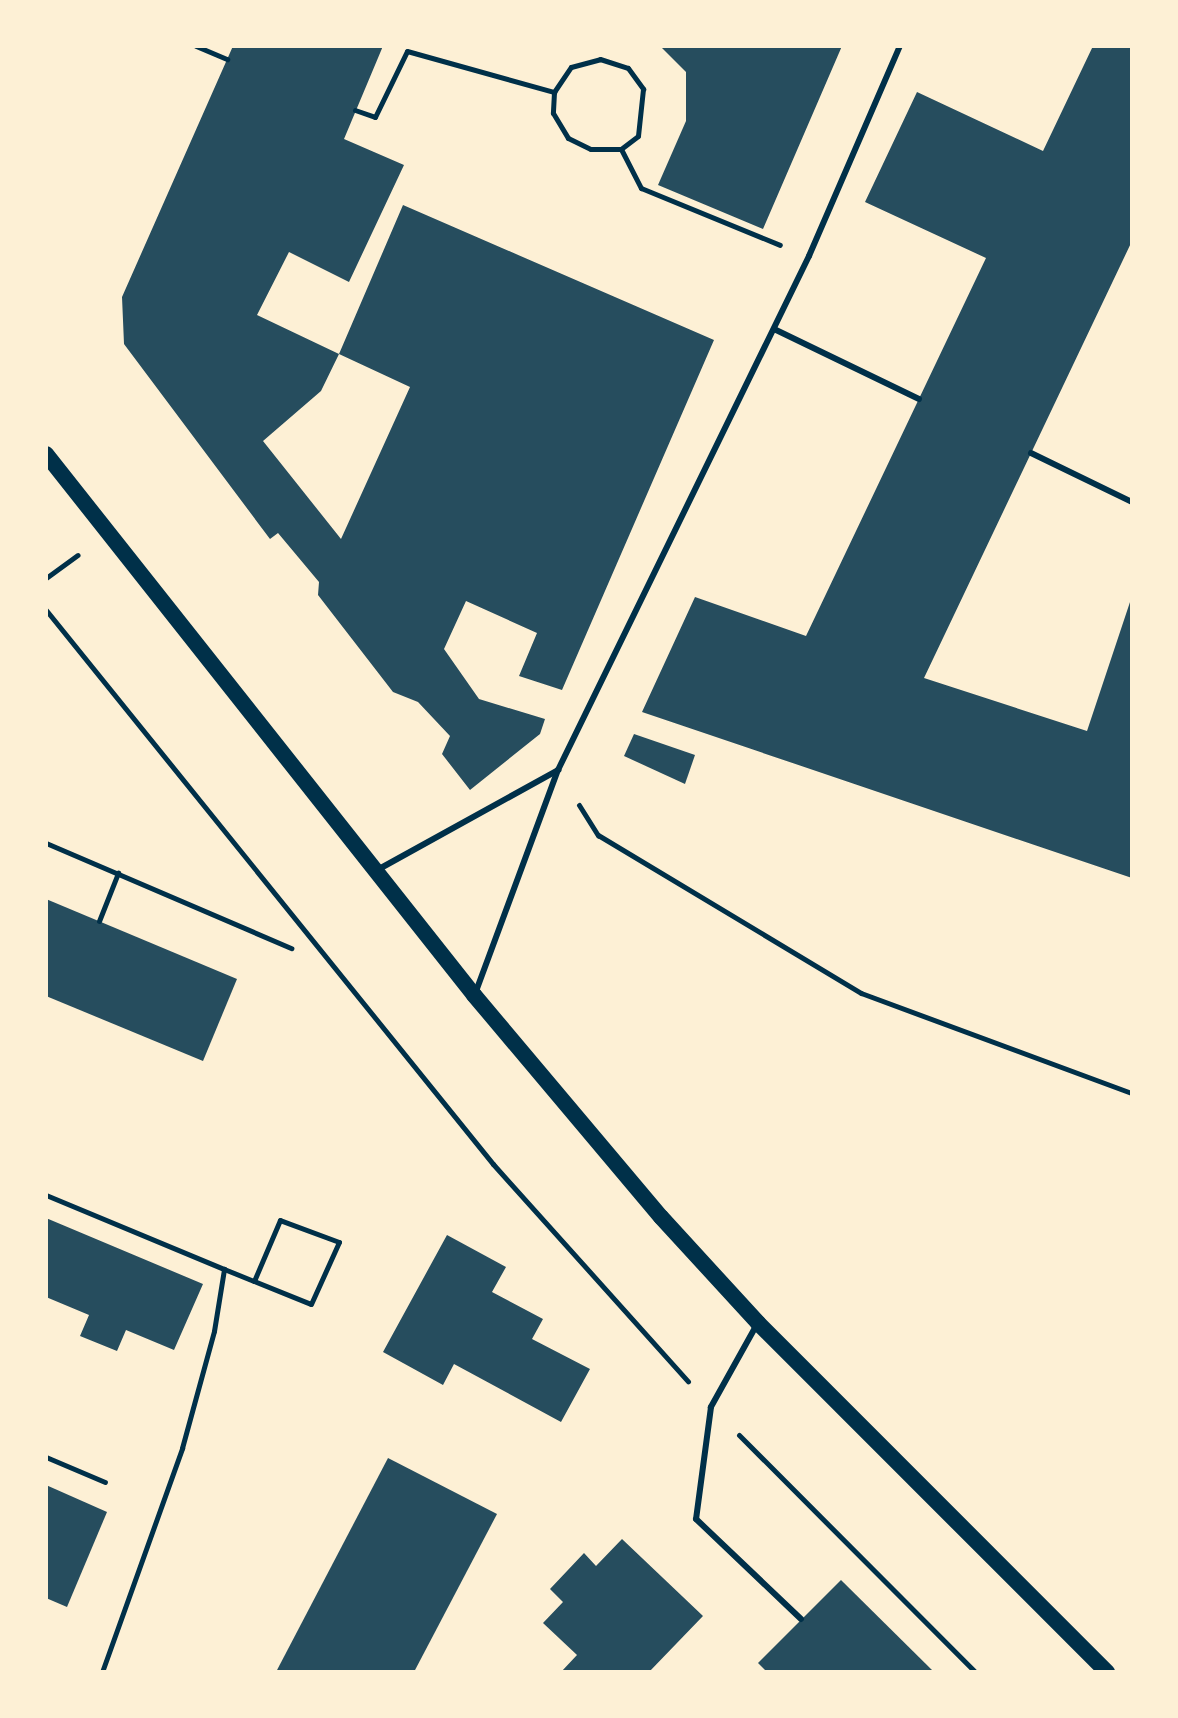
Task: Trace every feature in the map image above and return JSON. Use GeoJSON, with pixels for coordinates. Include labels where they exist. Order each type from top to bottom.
{"type":"FeatureCollection","features":[{"type":"Feature","properties":{"kind":"main road"},"geometry":{"type":"LineString","coordinates":[[46,454],[474,995],[661,1217],[758,1323],[1107,1672]]}},
{"type":"Feature","properties":{"kind":"lane"},"geometry":{"type":"LineString","coordinates":[[474,995],[558,770],[809,256],[900,46]]}},
{"type":"Feature","properties":{"kind":"lane"},"geometry":{"type":"LineString","coordinates":[[774,329],[919,399]]}},
{"type":"Feature","properties":{"kind":"lane"},"geometry":{"type":"LineString","coordinates":[[1031,453],[1132,502]]}},
{"type":"Feature","properties":{"kind":"lane"},"geometry":{"type":"LineString","coordinates":[[377,870],[558,770]]}},
{"type":"Feature","properties":{"kind":"lane"},"geometry":{"type":"LineString","coordinates":[[758,1323],[711,1407],[696,1519],[801,1619]]}},
{"type":"Feature","properties":{"kind":"path"},"geometry":{"type":"LineString","coordinates":[[196,46],[227,59]]}},
{"type":"Feature","properties":{"kind":"path"},"geometry":{"type":"LineString","coordinates":[[355,110],[375,117],[407,51],[554,92]]}},
{"type":"Feature","properties":{"kind":"path"},"geometry":{"type":"LineString","coordinates":[[600,59],[628,68],[643,89],[644,112],[638,136],[621,149],[591,149],[568,138],[553,113],[554,92],[571,67],[600,59]]}},
{"type":"Feature","properties":{"kind":"path"},"geometry":{"type":"LineString","coordinates":[[621,149],[641,188],[809,256]]}},
{"type":"Feature","properties":{"kind":"path"},"geometry":{"type":"LineString","coordinates":[[46,610],[493,1164],[711,1407],[975,1672]]}},
{"type":"Feature","properties":{"kind":"path"},"geometry":{"type":"LineString","coordinates":[[558,770],[598,835],[861,993],[1012,1052],[1132,1093]]}},
{"type":"Feature","properties":{"kind":"path"},"geometry":{"type":"LineString","coordinates":[[46,843],[291,948]]}},
{"type":"Feature","properties":{"kind":"path"},"geometry":{"type":"LineString","coordinates":[[99,921],[118,873]]}},
{"type":"Feature","properties":{"kind":"path"},"geometry":{"type":"LineString","coordinates":[[46,1195],[224,1269],[311,1304],[339,1242],[280,1220],[254,1281]]}},
{"type":"Feature","properties":{"kind":"path"},"geometry":{"type":"LineString","coordinates":[[102,1672],[182,1448],[214,1331],[224,1269]]}},
{"type":"Feature","properties":{"kind":"path"},"geometry":{"type":"LineString","coordinates":[[46,1457],[105,1482]]}},
{"type":"Feature","properties":{"kind":"building"},"geometry":{"type":"Polygon","coordinates":[[[233,46],[383,46],[344,139],[404,165],[349,282],[289,252],[257,315],[339,354],[403,205],[714,340],[562,690],[519,676],[537,633],[466,601],[444,649],[479,699],[545,719],[540,734],[470,790],[442,754],[450,736],[418,702],[393,692],[318,595],[319,582],[278,533],[270,539],[124,344],[122,297],[233,46]],[[339,354],[321,391],[263,441],[341,539],[410,387],[339,354]]]}},
{"type":"Feature","properties":{"kind":"building"},"geometry":{"type":"Polygon","coordinates":[[[660,46],[842,46],[763,229],[658,185],[686,121],[686,72],[660,46]]]}},
{"type":"Feature","properties":{"kind":"building"},"geometry":{"type":"Polygon","coordinates":[[[1093,46],[1132,46],[1132,241],[924,678],[1087,731],[1132,596],[1132,878],[642,712],[695,597],[806,636],[986,258],[865,202],[917,92],[1043,151],[1093,46]]]}},
{"type":"Feature","properties":{"kind":"building"},"geometry":{"type":"Polygon","coordinates":[[[634,734],[695,755],[685,784],[624,756],[634,734]]]}},
{"type":"Feature","properties":{"kind":"building"},"geometry":{"type":"Polygon","coordinates":[[[46,899],[237,979],[203,1061],[46,996],[46,899]]]}},
{"type":"Feature","properties":{"kind":"building"},"geometry":{"type":"Polygon","coordinates":[[[46,1218],[203,1284],[174,1350],[126,1330],[117,1351],[80,1336],[89,1315],[46,1297],[46,1218]]]}},
{"type":"Feature","properties":{"kind":"building"},"geometry":{"type":"Polygon","coordinates":[[[447,1235],[506,1267],[492,1292],[543,1319],[532,1339],[590,1369],[561,1422],[454,1364],[443,1385],[383,1352],[447,1235]]]}},
{"type":"Feature","properties":{"kind":"building"},"geometry":{"type":"Polygon","coordinates":[[[388,1458],[497,1514],[414,1672],[276,1672],[388,1458]]]}},
{"type":"Feature","properties":{"kind":"building"},"geometry":{"type":"Polygon","coordinates":[[[46,1485],[107,1512],[67,1607],[46,1598],[46,1485]]]}},
{"type":"Feature","properties":{"kind":"building"},"geometry":{"type":"Polygon","coordinates":[[[622,1539],[703,1616],[649,1672],[561,1672],[577,1655],[543,1623],[563,1602],[550,1589],[584,1553],[596,1566],[622,1539]]]}},
{"type":"Feature","properties":{"kind":"building"},"geometry":{"type":"Polygon","coordinates":[[[841,1580],[934,1672],[767,1672],[758,1663],[841,1580]]]}}]}
